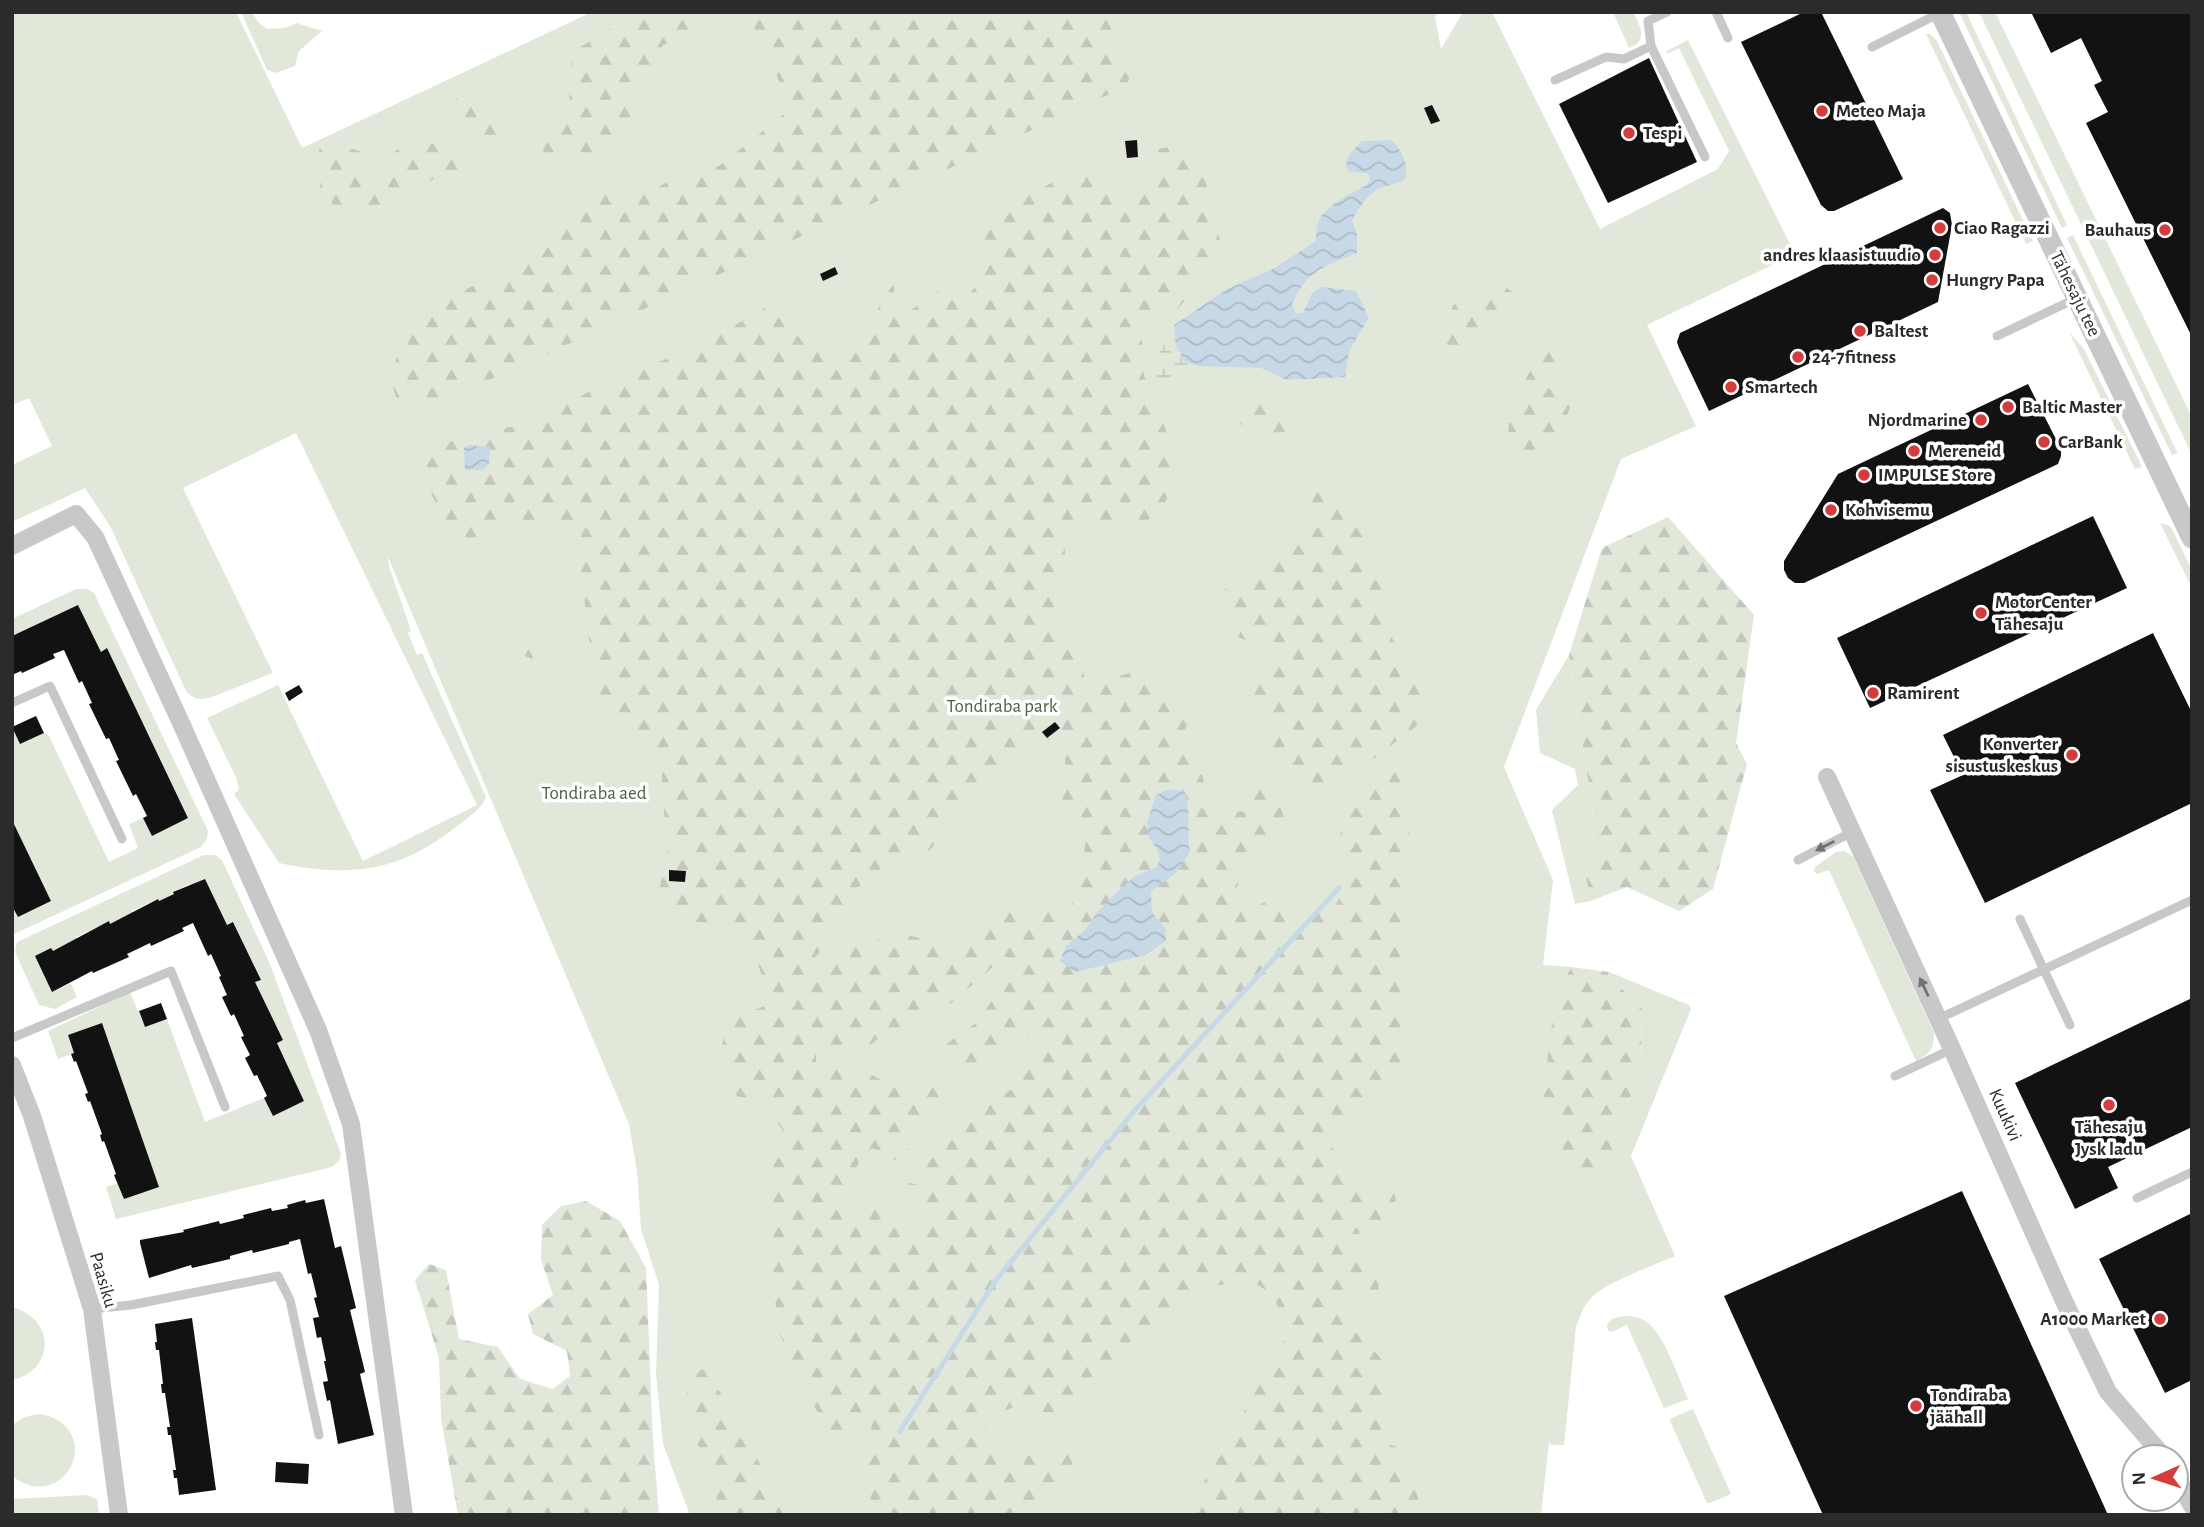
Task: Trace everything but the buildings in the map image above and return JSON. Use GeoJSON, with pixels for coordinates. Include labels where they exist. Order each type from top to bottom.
{"type":"FeatureCollection","features":[{"type":"Feature","properties":{"kind":"street","name":"Tähesaju tee"},"geometry":{"type":"LineString","coordinates":[[1940,12],[2192,538]]}},
{"type":"Feature","properties":{"kind":"street"},"geometry":{"type":"LineString","coordinates":[[12,546],[76,514],[95,537],[318,1030],[351,1124],[404,1515]]}},
{"type":"Feature","properties":{"kind":"street","name":"Kuukivi"},"geometry":{"type":"LineString","coordinates":[[1827,777],[2064,1301],[2108,1392],[2152,1443]]}},
{"type":"Feature","properties":{"kind":"street","name":"Paasiku"},"geometry":{"type":"LineString","coordinates":[[12,1065],[32,1116],[92,1309],[119,1515]]}},
{"type":"Feature","properties":{"kind":"lane"},"geometry":{"type":"LineString","coordinates":[[1667,12],[1648,21],[1651,46],[1704,158]]}},
{"type":"Feature","properties":{"kind":"lane"},"geometry":{"type":"LineString","coordinates":[[1716,12],[1728,38]]}},
{"type":"Feature","properties":{"kind":"lane"},"geometry":{"type":"LineString","coordinates":[[1872,47],[1940,12]]}},
{"type":"Feature","properties":{"kind":"lane"},"geometry":{"type":"LineString","coordinates":[[1555,80],[1606,57],[1624,59],[1651,46]]}},
{"type":"Feature","properties":{"kind":"lane"},"geometry":{"type":"LineString","coordinates":[[1997,336],[2077,298]]}},
{"type":"Feature","properties":{"kind":"lane"},"geometry":{"type":"LineString","coordinates":[[12,703],[50,686],[122,839]]}},
{"type":"Feature","properties":{"kind":"lane"},"geometry":{"type":"LineString","coordinates":[[1798,860],[1852,832]]}},
{"type":"Feature","properties":{"kind":"lane"},"geometry":{"type":"LineString","coordinates":[[1938,1019],[2192,900]]}},
{"type":"Feature","properties":{"kind":"lane"},"geometry":{"type":"LineString","coordinates":[[2020,919],[2070,1025]]}},
{"type":"Feature","properties":{"kind":"lane"},"geometry":{"type":"LineString","coordinates":[[12,1038],[171,971],[225,1107]]}},
{"type":"Feature","properties":{"kind":"lane"},"geometry":{"type":"LineString","coordinates":[[1895,1076],[1952,1049]]}},
{"type":"Feature","properties":{"kind":"lane"},"geometry":{"type":"LineString","coordinates":[[2137,1198],[2192,1172]]}},
{"type":"Feature","properties":{"kind":"lane"},"geometry":{"type":"LineString","coordinates":[[92,1309],[131,1305],[278,1276],[290,1300],[319,1435]]}},
{"type":"Feature","properties":{"kind":"green space","name":"Tondiraba park"},"geometry":{"type":"Polygon","coordinates":[[[12,12],[236,12],[302,148],[592,12],[1438,12],[1435,17],[1441,49],[1463,12],[1492,12],[1600,229],[1718,169],[1729,151],[1679,48],[1667,54],[1667,51],[1688,40],[1795,254],[1647,325],[1696,426],[1621,459],[1504,767],[1553,880],[1543,965],[1571,967],[1555,999],[1623,1114],[1641,1073],[1642,1009],[1608,975],[1609,972],[1689,1005],[1691,1009],[1631,1156],[1675,1256],[1607,1286],[1591,1298],[1584,1308],[1576,1327],[1564,1445],[1551,1445],[1549,1442],[1541,1515],[690,1515],[663,1444],[656,1374],[659,1285],[641,1229],[637,1171],[629,1124],[388,557],[411,631],[408,633],[417,655],[422,653],[486,797],[477,810],[464,821],[408,857],[372,868],[317,869],[279,863],[234,794],[239,789],[236,777],[207,718],[278,685],[363,861],[477,805],[296,433],[183,488],[273,673],[209,698],[196,698],[186,691],[110,526],[85,488],[12,522],[12,465],[52,446],[29,398],[12,405],[12,12]]]}},
{"type":"Feature","properties":{"kind":"green space"},"geometry":{"type":"Polygon","coordinates":[[[241,12],[252,12],[258,22],[267,29],[284,28],[297,23],[322,31],[299,51],[295,66],[275,73],[267,70],[241,12]]]}},
{"type":"Feature","properties":{"kind":"green space"},"geometry":{"type":"Polygon","coordinates":[[[638,12],[728,12],[711,26],[663,45],[621,137],[597,157],[560,161],[547,157],[534,134],[569,105],[572,52],[638,12]]]}},
{"type":"Feature","properties":{"kind":"green space"},"geometry":{"type":"Polygon","coordinates":[[[763,12],[1104,12],[1131,75],[1125,87],[501,375],[418,407],[398,402],[390,379],[409,319],[513,265],[599,189],[646,194],[683,173],[719,166],[792,108],[753,25],[763,12]]]}},
{"type":"Feature","properties":{"kind":"green space"},"geometry":{"type":"Polygon","coordinates":[[[1613,12],[1633,12],[1641,33],[1635,45],[1629,48],[1613,12]]]}},
{"type":"Feature","properties":{"kind":"green space"},"geometry":{"type":"Polygon","coordinates":[[[1959,12],[1966,12],[2067,225],[2062,228],[1959,12]]]}},
{"type":"Feature","properties":{"kind":"green space"},"geometry":{"type":"Polygon","coordinates":[[[1979,12],[1995,12],[2192,417],[2192,455],[1979,12]]]}},
{"type":"Feature","properties":{"kind":"green space"},"geometry":{"type":"Polygon","coordinates":[[[1926,34],[1930,34],[1937,41],[2033,241],[2026,244],[1926,34]]]}},
{"type":"Feature","properties":{"kind":"green space"},"geometry":{"type":"Polygon","coordinates":[[[462,90],[487,100],[512,130],[504,143],[481,143],[454,115],[452,105],[462,90]]]}},
{"type":"Feature","properties":{"kind":"green space"},"geometry":{"type":"Polygon","coordinates":[[[420,138],[464,157],[461,171],[434,179],[385,203],[346,215],[320,194],[319,149],[343,146],[362,152],[364,170],[380,179],[395,151],[420,138]]]}},
{"type":"Feature","properties":{"kind":"green space"},"geometry":{"type":"Polygon","coordinates":[[[1169,147],[1204,175],[1223,253],[1173,315],[1140,311],[1144,376],[1174,450],[1175,485],[1162,507],[1142,526],[1089,521],[1066,535],[1063,582],[1054,619],[1074,635],[1087,687],[1138,670],[1186,705],[1188,724],[1176,746],[1202,775],[1212,810],[1249,812],[1255,783],[1280,797],[1285,827],[1284,841],[1257,852],[1240,872],[1233,908],[1245,912],[1282,894],[1304,914],[1333,909],[1344,891],[1340,821],[1396,769],[1410,804],[1406,1004],[1399,1076],[1354,1111],[1329,1138],[1348,1185],[1393,1188],[1396,1200],[1371,1233],[1340,1235],[1340,1245],[1382,1269],[1377,1295],[1342,1290],[1339,1314],[1390,1368],[1379,1440],[1404,1450],[1423,1515],[1185,1515],[1289,1332],[1272,1294],[1247,1278],[1192,1293],[1166,1324],[1053,1415],[1021,1404],[991,1416],[983,1434],[995,1455],[1036,1456],[1064,1441],[1076,1446],[1069,1477],[1024,1515],[881,1515],[861,1484],[873,1419],[866,1414],[850,1421],[842,1434],[834,1435],[810,1401],[778,1330],[769,1235],[772,1201],[771,1158],[787,1137],[767,1107],[737,1096],[720,1056],[727,1019],[774,1003],[741,925],[683,921],[662,905],[659,891],[668,849],[662,794],[662,753],[623,722],[591,708],[603,687],[590,649],[581,570],[589,544],[564,521],[518,525],[470,541],[454,537],[425,482],[428,457],[456,438],[508,427],[541,427],[563,406],[603,384],[697,347],[773,303],[808,349],[863,354],[886,285],[894,286],[895,314],[908,312],[938,291],[967,297],[980,281],[980,224],[1084,164],[1104,191],[1150,185],[1157,149],[1169,147]],[[1037,732],[1031,744],[968,808],[938,819],[939,838],[930,850],[904,853],[873,874],[843,901],[839,921],[841,924],[811,963],[825,968],[857,944],[902,934],[951,945],[1008,908],[1066,912],[1080,891],[1087,826],[1062,802],[1066,749],[1037,732]],[[1190,806],[1149,838],[1157,849],[1160,860],[1156,867],[1135,876],[1096,914],[1085,930],[1066,946],[1165,928],[1152,912],[1151,891],[1176,873],[1190,852],[1187,832],[1190,806]],[[1005,956],[953,1002],[879,1038],[864,1050],[816,1052],[816,1064],[854,1065],[877,1078],[897,1083],[936,1078],[946,1095],[909,1136],[908,1148],[920,1161],[915,1170],[872,1148],[854,1172],[850,1201],[856,1205],[868,1197],[898,1209],[908,1231],[884,1252],[879,1261],[885,1268],[908,1248],[923,1221],[896,1186],[880,1177],[879,1172],[883,1168],[909,1183],[919,1185],[933,1143],[1018,1085],[1039,1047],[1065,1029],[1059,1026],[1022,1038],[999,1062],[978,1071],[960,1066],[938,1067],[941,1048],[976,1023],[1017,965],[1005,956]]]}},
{"type":"Feature","properties":{"kind":"green space"},"geometry":{"type":"Polygon","coordinates":[[[2073,235],[2177,453],[2172,455],[2067,238],[2073,235]]]}},
{"type":"Feature","properties":{"kind":"green space"},"geometry":{"type":"Polygon","coordinates":[[[1502,283],[1514,294],[1517,310],[1503,317],[1483,318],[1481,324],[1485,335],[1482,341],[1451,346],[1445,344],[1443,336],[1453,305],[1502,283]]]}},
{"type":"Feature","properties":{"kind":"green space"},"geometry":{"type":"Polygon","coordinates":[[[1175,332],[1176,345],[1183,361],[1197,366],[1157,382],[1151,379],[1152,367],[1158,354],[1175,332]]]}},
{"type":"Feature","properties":{"kind":"green space"},"geometry":{"type":"Polygon","coordinates":[[[2069,332],[2084,349],[2142,467],[2135,469],[2069,332]]]}},
{"type":"Feature","properties":{"kind":"green space"},"geometry":{"type":"Polygon","coordinates":[[[1545,346],[1552,348],[1557,360],[1542,376],[1542,386],[1563,393],[1572,402],[1554,450],[1525,459],[1510,452],[1509,423],[1517,396],[1545,346]]]}},
{"type":"Feature","properties":{"kind":"green space"},"geometry":{"type":"Polygon","coordinates":[[[1234,399],[1283,407],[1293,425],[1290,431],[1254,437],[1236,419],[1230,407],[1234,399]]]}},
{"type":"Feature","properties":{"kind":"green space"},"geometry":{"type":"Polygon","coordinates":[[[1327,481],[1355,513],[1377,581],[1382,587],[1377,611],[1427,701],[1428,717],[1334,789],[1312,784],[1273,752],[1255,697],[1255,683],[1270,669],[1267,650],[1236,636],[1220,593],[1298,538],[1318,482],[1327,481]]]}},
{"type":"Feature","properties":{"kind":"green space"},"geometry":{"type":"Polygon","coordinates":[[[1668,517],[1754,615],[1736,743],[1747,764],[1713,889],[1679,911],[1627,887],[1591,901],[1586,878],[1594,847],[1592,805],[1569,655],[1602,548],[1668,517]]]}},
{"type":"Feature","properties":{"kind":"green space"},"geometry":{"type":"Polygon","coordinates":[[[2160,523],[2172,529],[2192,570],[2192,588],[2160,523]]]}},
{"type":"Feature","properties":{"kind":"green space"},"geometry":{"type":"Polygon","coordinates":[[[76,589],[87,589],[94,593],[208,831],[207,839],[201,847],[12,935],[12,906],[18,917],[51,901],[12,820],[12,728],[20,744],[44,733],[48,734],[109,862],[138,848],[129,824],[143,818],[152,836],[188,818],[107,649],[101,652],[78,605],[12,636],[12,619],[76,589]]]}},
{"type":"Feature","properties":{"kind":"green space"},"geometry":{"type":"Polygon","coordinates":[[[526,632],[534,635],[539,650],[532,659],[521,654],[514,638],[526,632]]]}},
{"type":"Feature","properties":{"kind":"green space"},"geometry":{"type":"Polygon","coordinates":[[[1569,655],[1592,805],[1594,847],[1586,878],[1591,901],[1575,904],[1552,810],[1578,785],[1575,769],[1540,753],[1536,710],[1569,655]]]}},
{"type":"Feature","properties":{"kind":"green space"},"geometry":{"type":"Polygon","coordinates":[[[1844,851],[1853,856],[1934,1033],[1930,1050],[1916,1061],[1829,870],[1817,874],[1814,871],[1815,867],[1836,852],[1844,851]]]}},
{"type":"Feature","properties":{"kind":"green space"},"geometry":{"type":"Polygon","coordinates":[[[204,855],[215,855],[222,860],[269,962],[341,1154],[339,1161],[332,1167],[116,1219],[106,1187],[119,1183],[101,1024],[68,1035],[74,1053],[58,1059],[48,1031],[130,992],[145,1027],[167,1019],[205,1122],[264,1098],[273,1116],[304,1101],[277,1043],[255,982],[260,979],[234,923],[227,925],[190,884],[110,924],[108,922],[76,937],[77,940],[53,951],[52,992],[71,983],[77,997],[55,1009],[39,1005],[15,952],[17,942],[204,855]]]}},
{"type":"Feature","properties":{"kind":"green space"},"geometry":{"type":"Polygon","coordinates":[[[1571,967],[1609,972],[1608,975],[1642,1009],[1641,1073],[1623,1114],[1606,1170],[1585,1177],[1569,1166],[1543,1095],[1555,999],[1571,967]]]}},
{"type":"Feature","properties":{"kind":"green space"},"geometry":{"type":"Polygon","coordinates":[[[586,1201],[620,1221],[646,1268],[653,1441],[659,1515],[458,1515],[441,1418],[439,1358],[415,1280],[429,1264],[446,1270],[459,1339],[498,1347],[520,1379],[553,1389],[570,1376],[567,1351],[533,1334],[528,1314],[553,1295],[541,1260],[542,1225],[561,1206],[586,1201]]]}},
{"type":"Feature","properties":{"kind":"green space"},"geometry":{"type":"Polygon","coordinates":[[[12,1307],[26,1313],[36,1322],[45,1344],[37,1366],[12,1380],[12,1307]]]}},
{"type":"Feature","properties":{"kind":"green space"},"geometry":{"type":"Polygon","coordinates":[[[1623,1316],[1643,1320],[1655,1330],[1666,1348],[1688,1399],[1664,1408],[1627,1325],[1612,1332],[1608,1331],[1610,1321],[1623,1316]]]}},
{"type":"Feature","properties":{"kind":"green space"},"geometry":{"type":"Polygon","coordinates":[[[704,1369],[735,1414],[785,1515],[720,1515],[712,1474],[685,1419],[689,1374],[704,1369]]]}},
{"type":"Feature","properties":{"kind":"green space"},"geometry":{"type":"Polygon","coordinates":[[[1693,1409],[1731,1494],[1710,1503],[1707,1503],[1670,1421],[1693,1409]]]}},
{"type":"Feature","properties":{"kind":"green space"},"geometry":{"type":"Polygon","coordinates":[[[42,1414],[62,1423],[72,1436],[75,1452],[71,1466],[61,1478],[47,1486],[31,1486],[12,1476],[12,1426],[26,1417],[42,1414]]]}},
{"type":"Feature","properties":{"kind":"green space"},"geometry":{"type":"Polygon","coordinates":[[[87,1495],[97,1499],[99,1515],[12,1515],[12,1499],[87,1495]]]}},
{"type":"Feature","properties":{"kind":"water"},"geometry":{"type":"Polygon","coordinates":[[[1391,140],[1404,158],[1405,179],[1378,189],[1366,199],[1352,220],[1357,234],[1357,253],[1326,266],[1311,276],[1292,304],[1296,313],[1303,313],[1312,293],[1322,287],[1356,291],[1369,318],[1349,351],[1345,377],[1287,380],[1261,368],[1197,366],[1184,361],[1176,345],[1174,325],[1227,289],[1273,269],[1316,241],[1318,223],[1326,211],[1339,200],[1368,184],[1368,173],[1349,172],[1346,163],[1349,155],[1362,141],[1391,140]]]}},
{"type":"Feature","properties":{"kind":"water"},"geometry":{"type":"Polygon","coordinates":[[[469,445],[490,447],[489,463],[483,470],[465,470],[464,448],[469,445]]]}},
{"type":"Feature","properties":{"kind":"water"},"geometry":{"type":"Polygon","coordinates":[[[1169,789],[1184,791],[1188,806],[1190,852],[1176,873],[1151,891],[1152,912],[1165,928],[1166,941],[1145,955],[1075,972],[1060,961],[1066,946],[1085,930],[1096,914],[1135,876],[1157,867],[1160,860],[1157,849],[1149,838],[1147,822],[1156,795],[1169,789]]]}},
{"type":"Feature","properties":{"kind":"waterway"},"geometry":{"type":"LineString","coordinates":[[900,1431],[996,1280],[1135,1110],[1339,888]]}},
{"type":"Feature","properties":{"kind":"place","name":"Meteo Maja"},"geometry":{"type":"Point","coordinates":[1822,111]}},
{"type":"Feature","properties":{"kind":"place","name":"Tespi"},"geometry":{"type":"Point","coordinates":[1629,133]}},
{"type":"Feature","properties":{"kind":"place","name":"Ciao Ragazzi"},"geometry":{"type":"Point","coordinates":[1940,228]}},
{"type":"Feature","properties":{"kind":"place","name":"Bauhaus"},"geometry":{"type":"Point","coordinates":[2165,230]}},
{"type":"Feature","properties":{"kind":"place","name":"andres klaasistuudio"},"geometry":{"type":"Point","coordinates":[1935,255]}},
{"type":"Feature","properties":{"kind":"place","name":"Hungry Papa"},"geometry":{"type":"Point","coordinates":[1932,280]}},
{"type":"Feature","properties":{"kind":"place","name":"Baltest"},"geometry":{"type":"Point","coordinates":[1860,331]}},
{"type":"Feature","properties":{"kind":"place","name":"24-7fitness"},"geometry":{"type":"Point","coordinates":[1798,357]}},
{"type":"Feature","properties":{"kind":"place","name":"Smartech"},"geometry":{"type":"Point","coordinates":[1731,387]}},
{"type":"Feature","properties":{"kind":"place","name":"Baltic Master"},"geometry":{"type":"Point","coordinates":[2008,407]}},
{"type":"Feature","properties":{"kind":"place","name":"Njordmarine"},"geometry":{"type":"Point","coordinates":[1981,420]}},
{"type":"Feature","properties":{"kind":"place","name":"CarBank"},"geometry":{"type":"Point","coordinates":[2044,442]}},
{"type":"Feature","properties":{"kind":"place","name":"Mereneid"},"geometry":{"type":"Point","coordinates":[1914,451]}},
{"type":"Feature","properties":{"kind":"place","name":"IMPULSE Store"},"geometry":{"type":"Point","coordinates":[1864,475]}},
{"type":"Feature","properties":{"kind":"place","name":"Kohvisemu"},"geometry":{"type":"Point","coordinates":[1831,510]}},
{"type":"Feature","properties":{"kind":"place","name":"MotorCenter Tähesaju"},"geometry":{"type":"Point","coordinates":[1981,613]}},
{"type":"Feature","properties":{"kind":"place","name":"Ramirent"},"geometry":{"type":"Point","coordinates":[1873,693]}},
{"type":"Feature","properties":{"kind":"place","name":"Konverter sisustuskeskus"},"geometry":{"type":"Point","coordinates":[2072,755]}},
{"type":"Feature","properties":{"kind":"place","name":"Tähesaju Jysk ladu"},"geometry":{"type":"Point","coordinates":[2109,1105]}},
{"type":"Feature","properties":{"kind":"place","name":"A1000 Market"},"geometry":{"type":"Point","coordinates":[2160,1319]}},
{"type":"Feature","properties":{"kind":"place","name":"Tondiraba jäähall"},"geometry":{"type":"Point","coordinates":[1916,1406]}},
{"type":"Feature","properties":{"kind":"park label","name":"Tondiraba aed"},"geometry":{"type":"Point","coordinates":[594,793]}}]}
